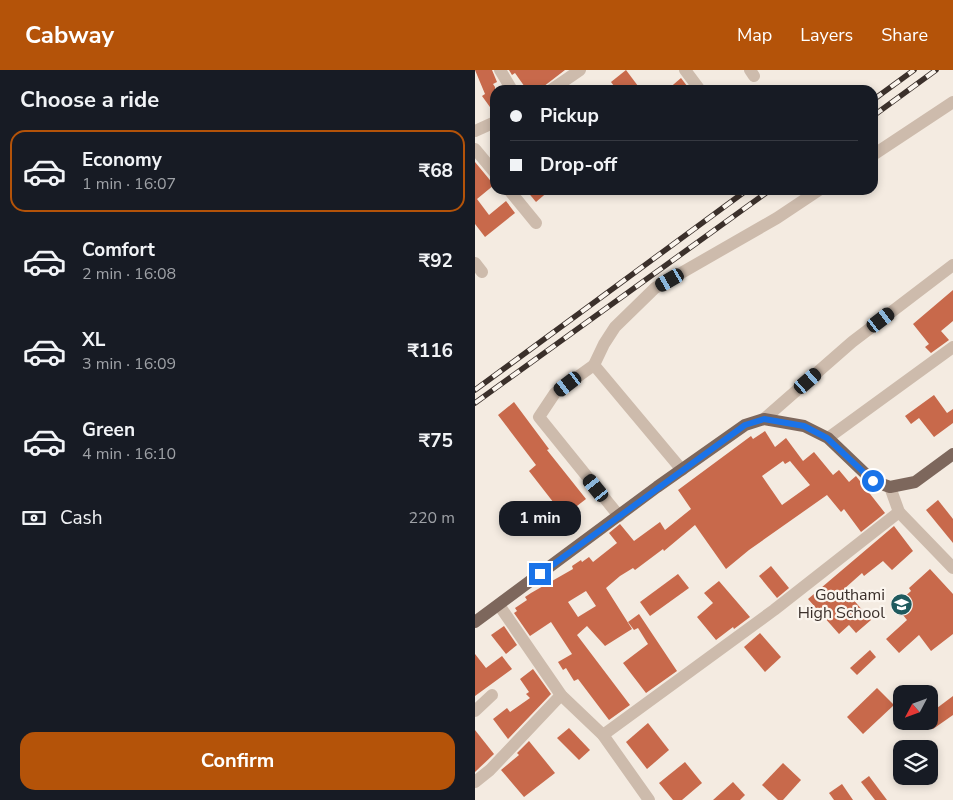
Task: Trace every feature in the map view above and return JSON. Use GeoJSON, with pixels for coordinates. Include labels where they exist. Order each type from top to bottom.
{"type":"FeatureCollection","features":[{"type":"Feature","properties":{"kind":"main road"},"geometry":{"type":"LineString","coordinates":[[475,622],[745,425],[764,419],[804,426],[827,438],[873,481],[890,487],[915,482],[953,454]]}},
{"type":"Feature","properties":{"kind":"street"},"geometry":{"type":"LineString","coordinates":[[501,70],[509,85]]}},
{"type":"Feature","properties":{"kind":"street"},"geometry":{"type":"LineString","coordinates":[[558,85],[580,70]]}},
{"type":"Feature","properties":{"kind":"street"},"geometry":{"type":"LineString","coordinates":[[685,70],[696,85]]}},
{"type":"Feature","properties":{"kind":"street"},"geometry":{"type":"LineString","coordinates":[[878,152],[953,102]]}},
{"type":"Feature","properties":{"kind":"street"},"geometry":{"type":"LineString","coordinates":[[475,131],[490,124]]}},
{"type":"Feature","properties":{"kind":"street"},"geometry":{"type":"LineString","coordinates":[[475,149],[490,167]]}},
{"type":"Feature","properties":{"kind":"street"},"geometry":{"type":"LineString","coordinates":[[513,195],[536,223]]}},
{"type":"Feature","properties":{"kind":"street"},"geometry":{"type":"LineString","coordinates":[[619,516],[539,417],[555,393],[594,365],[615,327],[655,288],[777,218],[812,195]]}},
{"type":"Feature","properties":{"kind":"street"},"geometry":{"type":"LineString","coordinates":[[764,419],[853,342],[953,265]]}},
{"type":"Feature","properties":{"kind":"street"},"geometry":{"type":"LineString","coordinates":[[827,438],[953,347]]}},
{"type":"Feature","properties":{"kind":"street"},"geometry":{"type":"LineString","coordinates":[[594,365],[682,470]]}},
{"type":"Feature","properties":{"kind":"street"},"geometry":{"type":"LineString","coordinates":[[890,487],[899,512],[953,568]]}},
{"type":"Feature","properties":{"kind":"street"},"geometry":{"type":"LineString","coordinates":[[603,736],[773,610],[899,512]]}},
{"type":"Feature","properties":{"kind":"street"},"geometry":{"type":"LineString","coordinates":[[499,605],[561,695],[603,736],[649,800]]}},
{"type":"Feature","properties":{"kind":"street"},"geometry":{"type":"LineString","coordinates":[[475,711],[492,695]]}},
{"type":"Feature","properties":{"kind":"street"},"geometry":{"type":"LineString","coordinates":[[475,782],[490,770],[561,695]]}},
{"type":"Feature","properties":{"kind":"building"},"geometry":{"type":"Polygon","coordinates":[[[475,70],[492,70],[497,82],[490,85],[490,107],[482,96],[485,94],[475,70]]]}},
{"type":"Feature","properties":{"kind":"building"},"geometry":{"type":"Polygon","coordinates":[[[509,70],[565,70],[546,85],[523,85],[515,73],[512,75],[509,70]]]}},
{"type":"Feature","properties":{"kind":"building"},"geometry":{"type":"Polygon","coordinates":[[[626,70],[637,85],[613,85],[611,82],[626,70]]]}},
{"type":"Feature","properties":{"kind":"building"},"geometry":{"type":"Polygon","coordinates":[[[681,78],[686,85],[673,85],[681,78]]]}},
{"type":"Feature","properties":{"kind":"building"},"geometry":{"type":"Polygon","coordinates":[[[475,162],[490,180],[490,188],[477,199],[489,215],[506,201],[515,213],[485,237],[475,224],[475,162]]]}},
{"type":"Feature","properties":{"kind":"building"},"geometry":{"type":"Polygon","coordinates":[[[530,195],[544,195],[536,202],[530,195]]]}},
{"type":"Feature","properties":{"kind":"building"},"geometry":{"type":"Polygon","coordinates":[[[953,290],[953,321],[941,331],[949,340],[931,353],[925,347],[929,344],[913,324],[953,290]]]}},
{"type":"Feature","properties":{"kind":"building"},"geometry":{"type":"Polygon","coordinates":[[[934,395],[947,413],[953,409],[953,423],[934,437],[919,418],[911,424],[905,416],[934,395]]]}},
{"type":"Feature","properties":{"kind":"building"},"geometry":{"type":"Polygon","coordinates":[[[514,402],[549,449],[547,450],[586,499],[564,516],[529,471],[536,465],[498,415],[514,402]]]}},
{"type":"Feature","properties":{"kind":"building"},"geometry":{"type":"Polygon","coordinates":[[[765,431],[775,447],[786,438],[803,461],[814,452],[833,475],[839,470],[849,482],[856,476],[885,513],[861,532],[844,509],[841,512],[827,495],[749,550],[726,569],[695,525],[664,551],[663,549],[635,570],[633,568],[620,576],[606,588],[632,629],[605,646],[587,626],[577,635],[630,705],[609,720],[578,679],[574,681],[566,668],[563,670],[558,662],[572,654],[551,622],[530,636],[514,613],[517,611],[515,608],[527,600],[525,597],[573,569],[572,566],[581,560],[582,562],[589,557],[593,562],[617,543],[609,533],[620,524],[634,541],[660,522],[665,530],[691,509],[678,490],[751,436],[753,439],[765,431]],[[783,461],[762,476],[782,505],[810,485],[790,461],[785,464],[783,461]],[[586,591],[568,602],[578,617],[596,606],[586,591]]]}},
{"type":"Feature","properties":{"kind":"building"},"geometry":{"type":"Polygon","coordinates":[[[938,500],[953,519],[953,543],[926,510],[938,500]]]}},
{"type":"Feature","properties":{"kind":"building"},"geometry":{"type":"Polygon","coordinates":[[[894,526],[913,551],[892,570],[883,561],[864,576],[862,573],[844,589],[871,620],[856,633],[849,625],[839,634],[808,599],[894,526]]]}},
{"type":"Feature","properties":{"kind":"building"},"geometry":{"type":"Polygon","coordinates":[[[771,566],[789,588],[777,598],[759,576],[771,566]]]}},
{"type":"Feature","properties":{"kind":"building"},"geometry":{"type":"Polygon","coordinates":[[[930,569],[953,594],[953,634],[931,651],[919,635],[899,653],[886,639],[907,620],[895,605],[911,591],[909,588],[930,569]]]}},
{"type":"Feature","properties":{"kind":"building"},"geometry":{"type":"Polygon","coordinates":[[[678,574],[689,588],[650,616],[640,602],[678,574]]]}},
{"type":"Feature","properties":{"kind":"building"},"geometry":{"type":"Polygon","coordinates":[[[719,581],[750,617],[716,640],[697,617],[713,603],[704,593],[719,581]]]}},
{"type":"Feature","properties":{"kind":"building"},"geometry":{"type":"Polygon","coordinates":[[[639,614],[677,671],[646,693],[623,663],[648,644],[638,628],[634,630],[628,622],[639,614]]]}},
{"type":"Feature","properties":{"kind":"building"},"geometry":{"type":"Polygon","coordinates":[[[504,626],[517,645],[506,654],[491,635],[504,626]]]}},
{"type":"Feature","properties":{"kind":"building"},"geometry":{"type":"Polygon","coordinates":[[[760,633],[781,657],[765,672],[744,647],[760,633]]]}},
{"type":"Feature","properties":{"kind":"building"},"geometry":{"type":"Polygon","coordinates":[[[870,650],[876,657],[857,675],[850,668],[870,650]]]}},
{"type":"Feature","properties":{"kind":"building"},"geometry":{"type":"Polygon","coordinates":[[[475,654],[486,668],[502,656],[512,669],[475,696],[475,654]]]}},
{"type":"Feature","properties":{"kind":"building"},"geometry":{"type":"Polygon","coordinates":[[[533,669],[551,694],[508,739],[493,719],[507,708],[510,712],[530,698],[526,694],[529,692],[520,679],[533,669]]]}},
{"type":"Feature","properties":{"kind":"building"},"geometry":{"type":"Polygon","coordinates":[[[877,688],[893,704],[863,734],[847,717],[877,688]]]}},
{"type":"Feature","properties":{"kind":"building"},"geometry":{"type":"Polygon","coordinates":[[[953,696],[953,715],[938,726],[938,707],[953,696]]]}},
{"type":"Feature","properties":{"kind":"building"},"geometry":{"type":"Polygon","coordinates":[[[648,723],[669,750],[647,769],[626,742],[648,723]]]}},
{"type":"Feature","properties":{"kind":"building"},"geometry":{"type":"Polygon","coordinates":[[[569,728],[590,750],[579,760],[557,738],[569,728]]]}},
{"type":"Feature","properties":{"kind":"building"},"geometry":{"type":"Polygon","coordinates":[[[475,730],[494,754],[475,772],[475,730]]]}},
{"type":"Feature","properties":{"kind":"building"},"geometry":{"type":"Polygon","coordinates":[[[529,741],[555,773],[524,797],[501,770],[519,755],[517,753],[529,741]]]}},
{"type":"Feature","properties":{"kind":"building"},"geometry":{"type":"Polygon","coordinates":[[[685,762],[702,783],[682,800],[673,800],[659,783],[685,762]]]}},
{"type":"Feature","properties":{"kind":"building"},"geometry":{"type":"Polygon","coordinates":[[[783,763],[801,780],[783,800],[778,800],[762,785],[783,763]]]}},
{"type":"Feature","properties":{"kind":"building"},"geometry":{"type":"Polygon","coordinates":[[[869,776],[887,800],[875,800],[861,782],[869,776]]]}},
{"type":"Feature","properties":{"kind":"building"},"geometry":{"type":"Polygon","coordinates":[[[733,782],[745,795],[740,800],[713,800],[733,782]]]}},
{"type":"Feature","properties":{"kind":"building"},"geometry":{"type":"Polygon","coordinates":[[[842,784],[853,800],[834,800],[829,793],[842,784]]]}},
{"type":"Feature","properties":{"kind":"railway"},"geometry":{"type":"LineString","coordinates":[[878,96],[914,70]]}},
{"type":"Feature","properties":{"kind":"railway"},"geometry":{"type":"LineString","coordinates":[[878,112],[936,70]]}},
{"type":"Feature","properties":{"kind":"railway"},"geometry":{"type":"LineString","coordinates":[[475,390],[740,195]]}},
{"type":"Feature","properties":{"kind":"railway"},"geometry":{"type":"LineString","coordinates":[[475,403],[763,195]]}},
{"type":"Feature","properties":{"kind":"place","name":"Gouthami High School"},"geometry":{"type":"Point","coordinates":[901,604]}},
{"type":"Feature","properties":{"kind":"route"},"geometry":{"type":"LineString","coordinates":[[540,574],[657,487],[745,425],[764,419],[804,426],[827,438],[873,481]]}}]}
